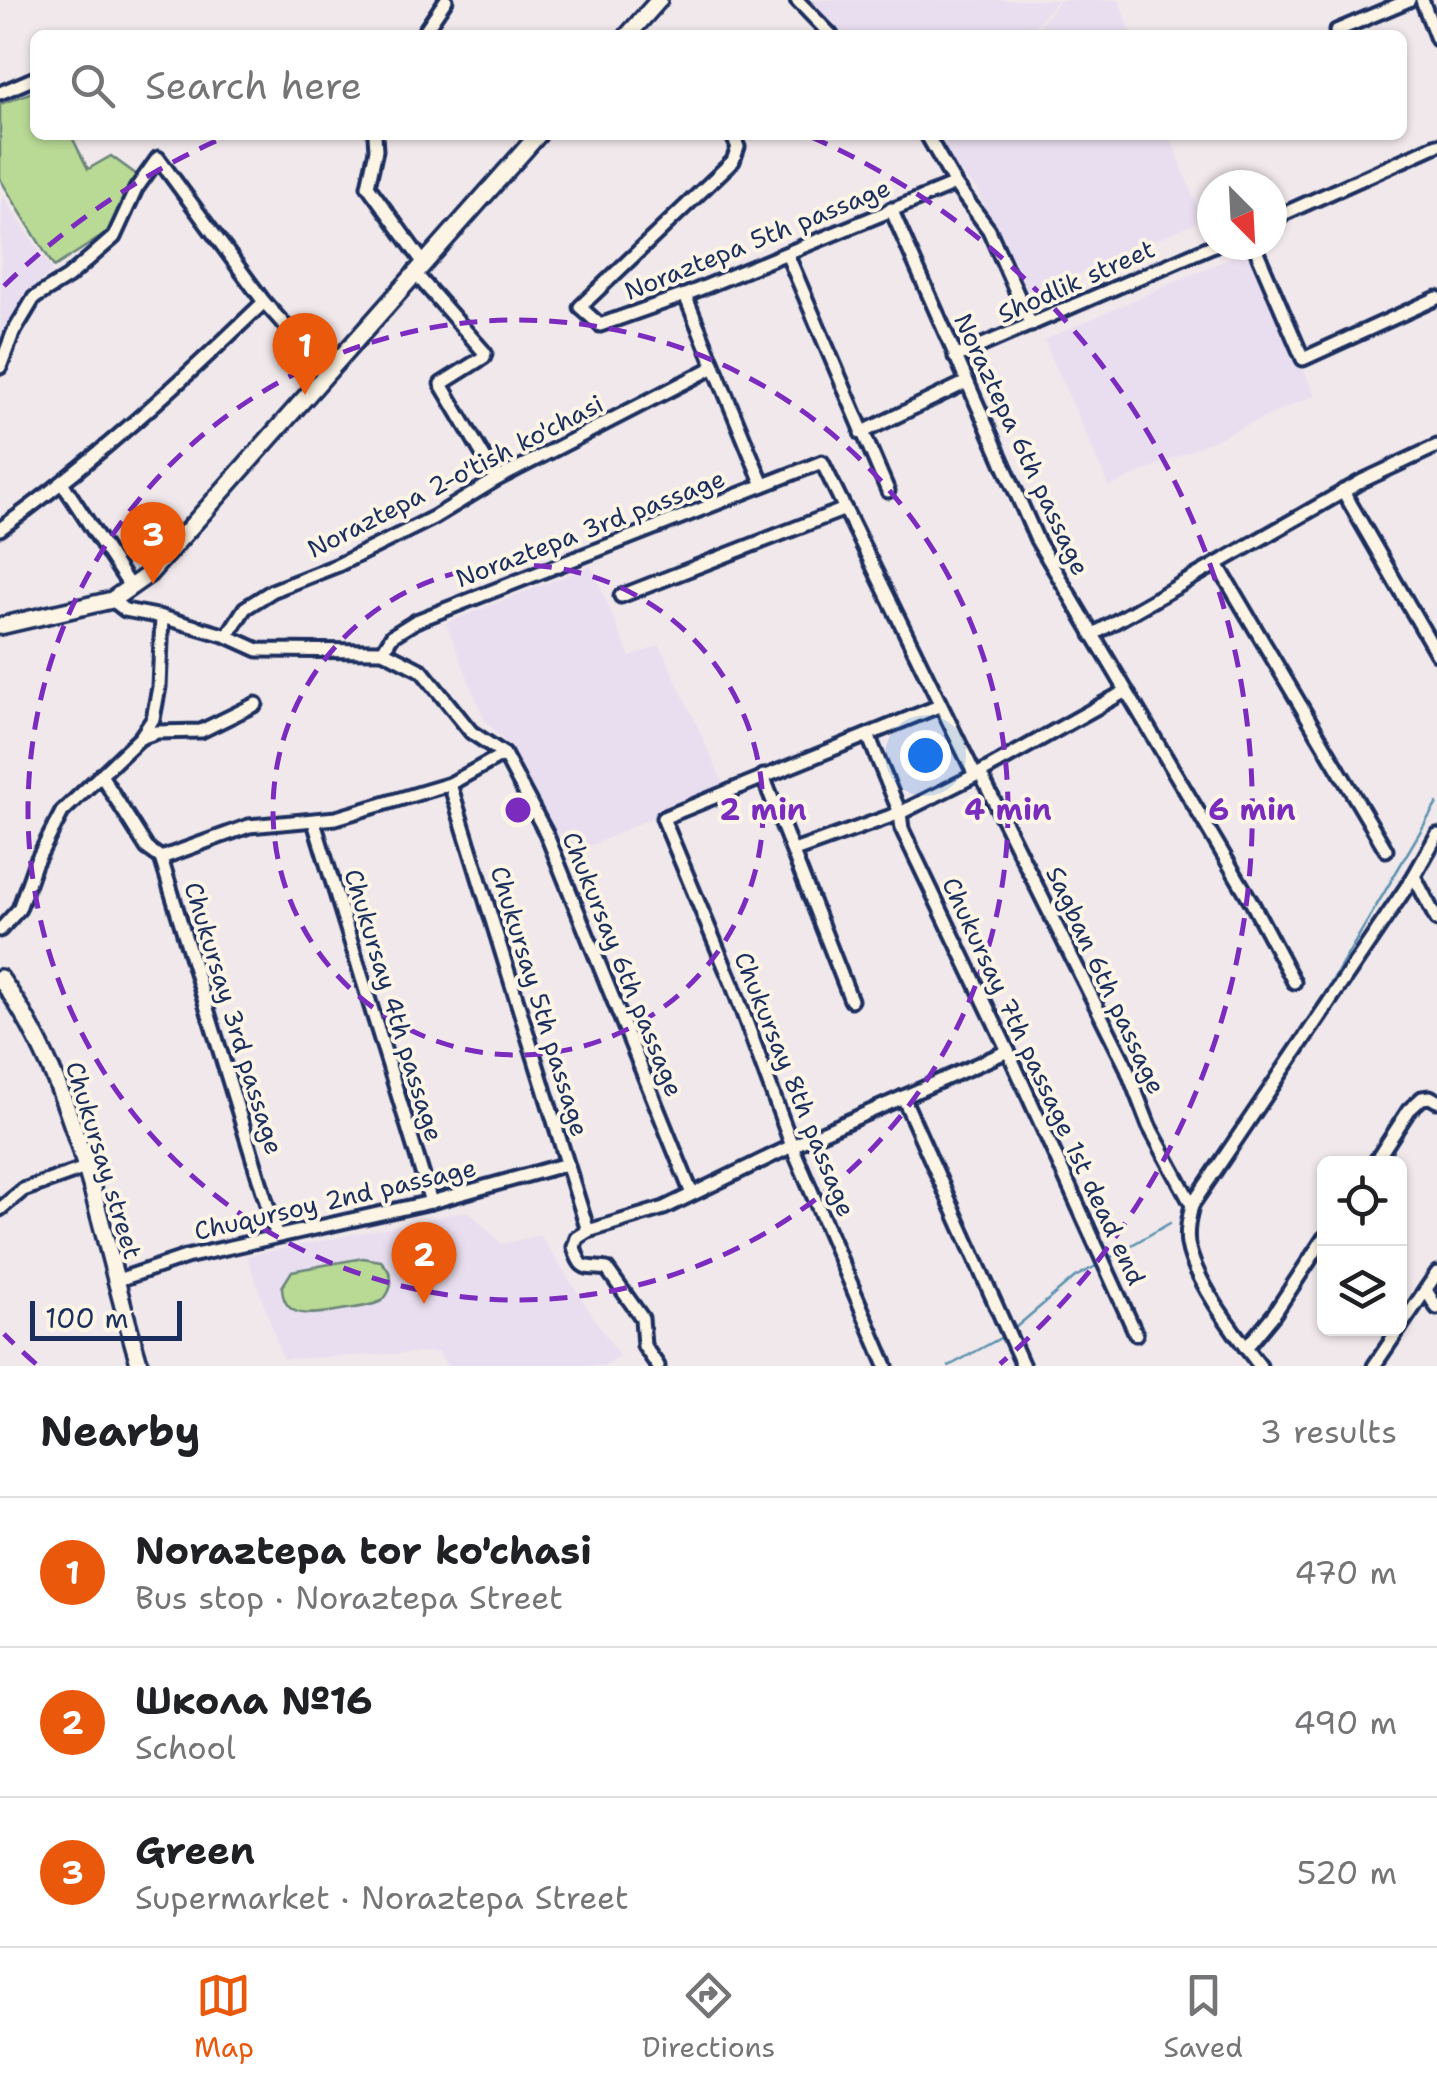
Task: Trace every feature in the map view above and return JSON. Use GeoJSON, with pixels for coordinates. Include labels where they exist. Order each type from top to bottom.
{"type":"FeatureCollection","features":[{"type":"Feature","properties":{"kind":"main road"},"geometry":{"type":"LineString","coordinates":[[636,30],[660,0]]}},
{"type":"Feature","properties":{"kind":"main road"},"geometry":{"type":"LineString","coordinates":[[0,626],[112,600],[166,558],[326,371],[533,140]]}},
{"type":"Feature","properties":{"kind":"main road","name":"Chukursay street"},"geometry":{"type":"LineString","coordinates":[[0,978],[39,1040],[85,1168],[140,1366]]}},
{"type":"Feature","properties":{"kind":"street"},"geometry":{"type":"LineString","coordinates":[[425,30],[446,0]]}},
{"type":"Feature","properties":{"kind":"street"},"geometry":{"type":"LineString","coordinates":[[797,0],[826,30]]}},
{"type":"Feature","properties":{"kind":"street"},"geometry":{"type":"LineString","coordinates":[[1338,30],[1408,0]]}},
{"type":"Feature","properties":{"kind":"street"},"geometry":{"type":"LineString","coordinates":[[1422,0],[1437,40]]}},
{"type":"Feature","properties":{"kind":"street"},"geometry":{"type":"LineString","coordinates":[[0,93],[30,80]]}},
{"type":"Feature","properties":{"kind":"street"},"geometry":{"type":"LineString","coordinates":[[375,140],[368,186],[419,267],[485,353],[484,358],[441,384],[497,479]]}},
{"type":"Feature","properties":{"kind":"street","name":"Noraztepa 5th passage"},"geometry":{"type":"LineString","coordinates":[[734,140],[738,147],[733,161],[580,307],[604,325],[955,184]]}},
{"type":"Feature","properties":{"kind":"street"},"geometry":{"type":"LineString","coordinates":[[930,140],[955,184],[989,230],[1030,326]]}},
{"type":"Feature","properties":{"kind":"street"},"geometry":{"type":"LineString","coordinates":[[1287,212],[1437,145]]}},
{"type":"Feature","properties":{"kind":"street"},"geometry":{"type":"LineString","coordinates":[[0,368],[13,333],[34,298],[68,277],[114,236],[136,189],[158,158],[264,302],[326,371]]}},
{"type":"Feature","properties":{"kind":"street","name":"Noraztepa 6th passage"},"geometry":{"type":"LineString","coordinates":[[891,208],[1037,540],[1252,903],[1294,982]]}},
{"type":"Feature","properties":{"kind":"street","name":"Shodlik street"},"geometry":{"type":"LineString","coordinates":[[955,357],[1197,252]]}},
{"type":"Feature","properties":{"kind":"street"},"geometry":{"type":"LineString","coordinates":[[786,254],[888,491]]}},
{"type":"Feature","properties":{"kind":"street"},"geometry":{"type":"LineString","coordinates":[[1260,260],[1303,359],[1437,298]]}},
{"type":"Feature","properties":{"kind":"street"},"geometry":{"type":"LineString","coordinates":[[686,295],[763,484]]}},
{"type":"Feature","properties":{"kind":"street"},"geometry":{"type":"LineString","coordinates":[[0,529],[63,484],[169,393],[264,302]]}},
{"type":"Feature","properties":{"kind":"street","name":"Noraztepa 2-o'tish ko'chasi"},"geometry":{"type":"LineString","coordinates":[[227,636],[245,608],[272,591],[433,518],[497,479],[714,367]]}},
{"type":"Feature","properties":{"kind":"street"},"geometry":{"type":"LineString","coordinates":[[861,432],[967,382]]}},
{"type":"Feature","properties":{"kind":"street"},"geometry":{"type":"LineString","coordinates":[[1092,636],[1343,492],[1437,446]]}},
{"type":"Feature","properties":{"kind":"street","name":"Noraztepa 3rd passage"},"geometry":{"type":"LineString","coordinates":[[383,650],[392,636],[416,620],[822,462]]}},
{"type":"Feature","properties":{"kind":"street","name":"Sagban 6th passage"},"geometry":{"type":"LineString","coordinates":[[822,462],[939,706],[978,774],[1125,1064],[1149,1126],[1192,1205]]}},
{"type":"Feature","properties":{"kind":"street"},"geometry":{"type":"LineString","coordinates":[[63,484],[131,588]]}},
{"type":"Feature","properties":{"kind":"street"},"geometry":{"type":"LineString","coordinates":[[1343,492],[1437,654]]}},
{"type":"Feature","properties":{"kind":"street"},"geometry":{"type":"LineString","coordinates":[[621,596],[846,509]]}},
{"type":"Feature","properties":{"kind":"street"},"geometry":{"type":"LineString","coordinates":[[1217,564],[1386,850]]}},
{"type":"Feature","properties":{"kind":"street"},"geometry":{"type":"LineString","coordinates":[[112,600],[125,610],[227,636],[258,650],[383,650],[422,670],[471,732],[504,754],[450,784],[314,822],[249,826],[161,858]]}},
{"type":"Feature","properties":{"kind":"street"},"geometry":{"type":"LineString","coordinates":[[0,930],[19,909],[35,864],[62,812],[140,738],[153,719],[159,687],[162,617]]}},
{"type":"Feature","properties":{"kind":"street"},"geometry":{"type":"LineString","coordinates":[[794,851],[900,812],[978,774],[1126,691]]}},
{"type":"Feature","properties":{"kind":"street"},"geometry":{"type":"LineString","coordinates":[[140,738],[157,732],[201,731],[256,704]]}},
{"type":"Feature","properties":{"kind":"street"},"geometry":{"type":"LineString","coordinates":[[852,1000],[763,776],[939,706]]}},
{"type":"Feature","properties":{"kind":"street","name":"Chukursay 7th passage 1st dead end"},"geometry":{"type":"LineString","coordinates":[[868,735],[900,812],[902,829],[1136,1334]]}},
{"type":"Feature","properties":{"kind":"street","name":"Chukursay 6th passage"},"geometry":{"type":"LineString","coordinates":[[504,754],[546,833],[692,1194]]}},
{"type":"Feature","properties":{"kind":"street","name":"Chukursay 3rd passage"},"geometry":{"type":"LineString","coordinates":[[101,775],[147,848],[161,858],[276,1234]]}},
{"type":"Feature","properties":{"kind":"street","name":"Chukursay 8th passage"},"geometry":{"type":"LineString","coordinates":[[763,776],[663,818],[792,1146],[886,1366]]}},
{"type":"Feature","properties":{"kind":"street","name":"Chukursay 5th passage"},"geometry":{"type":"LineString","coordinates":[[450,784],[588,1231],[575,1242],[576,1255],[587,1269],[607,1269],[642,1318],[644,1346],[658,1366]]}},
{"type":"Feature","properties":{"kind":"street","name":"Chukursay 4th passage"},"geometry":{"type":"LineString","coordinates":[[314,822],[431,1202]]}},
{"type":"Feature","properties":{"kind":"street"},"geometry":{"type":"LineString","coordinates":[[1256,1365],[1190,1253],[1187,1226],[1192,1205],[1414,876],[1437,835]]}},
{"type":"Feature","properties":{"kind":"street"},"geometry":{"type":"LineString","coordinates":[[1414,876],[1437,920]]}},
{"type":"Feature","properties":{"kind":"street"},"geometry":{"type":"LineString","coordinates":[[588,1231],[625,1222],[692,1194],[1008,1051]]}},
{"type":"Feature","properties":{"kind":"street"},"geometry":{"type":"LineString","coordinates":[[903,1097],[1024,1366]]}},
{"type":"Feature","properties":{"kind":"street"},"geometry":{"type":"LineString","coordinates":[[1379,1156],[1416,1102],[1430,1097],[1437,1101]]}},
{"type":"Feature","properties":{"kind":"street","name":"Chuqursoy 2nd passage"},"geometry":{"type":"LineString","coordinates":[[115,1282],[186,1256],[431,1202],[567,1164]]}},
{"type":"Feature","properties":{"kind":"street"},"geometry":{"type":"LineString","coordinates":[[0,1209],[22,1190],[85,1168]]}},
{"type":"Feature","properties":{"kind":"street"},"geometry":{"type":"LineString","coordinates":[[1246,1348],[1274,1314],[1319,1246]]}},
{"type":"Feature","properties":{"kind":"street"},"geometry":{"type":"LineString","coordinates":[[1374,1366],[1437,1273]]}},
{"type":"Feature","properties":{"kind":"street"},"geometry":{"type":"LineString","coordinates":[[1426,1290],[1437,1308]]}},
{"type":"Feature","properties":{"kind":"shaded area"},"geometry":{"type":"Polygon","coordinates":[[[808,0],[1057,0],[1032,30],[839,30],[808,0]]]}},
{"type":"Feature","properties":{"kind":"shaded area"},"geometry":{"type":"Polygon","coordinates":[[[1060,0],[1119,0],[1130,30],[1036,30],[1060,0]]]}},
{"type":"Feature","properties":{"kind":"shaded area"},"geometry":{"type":"Polygon","coordinates":[[[948,140],[1172,140],[1197,207],[1197,222],[1025,297],[976,188],[940,150],[948,140]]]}},
{"type":"Feature","properties":{"kind":"shaded area"},"geometry":{"type":"Polygon","coordinates":[[[2,194],[52,270],[25,298],[0,341],[2,194]]]}},
{"type":"Feature","properties":{"kind":"shaded area"},"geometry":{"type":"Polygon","coordinates":[[[1225,260],[1255,260],[1315,395],[1109,487],[1044,340],[1225,260]]]}},
{"type":"Feature","properties":{"kind":"shaded area"},"geometry":{"type":"Polygon","coordinates":[[[591,566],[630,657],[660,645],[724,785],[566,857],[507,744],[484,719],[446,623],[591,566]]]}},
{"type":"Feature","properties":{"kind":"shaded area"},"geometry":{"type":"Polygon","coordinates":[[[468,1211],[502,1244],[540,1235],[619,1356],[604,1366],[447,1366],[438,1352],[283,1359],[247,1256],[468,1211]]]}},
{"type":"Feature","properties":{"kind":"green space"},"geometry":{"type":"Polygon","coordinates":[[[30,93],[30,140],[74,140],[88,169],[111,156],[137,175],[110,231],[54,267],[0,179],[0,104],[30,93]]]}},
{"type":"Feature","properties":{"kind":"green space"},"geometry":{"type":"Polygon","coordinates":[[[363,1258],[381,1261],[388,1271],[391,1286],[382,1301],[311,1314],[288,1306],[282,1287],[292,1271],[363,1258]]]}},
{"type":"Feature","properties":{"kind":"waterway"},"geometry":{"type":"LineString","coordinates":[[1305,1027],[1437,803]]}},
{"type":"Feature","properties":{"kind":"waterway"},"geometry":{"type":"LineString","coordinates":[[1111,1257],[1170,1223]]}},
{"type":"Feature","properties":{"kind":"waterway"},"geometry":{"type":"LineString","coordinates":[[1015,1328],[1075,1277],[1098,1265]]}},
{"type":"Feature","properties":{"kind":"waterway"},"geometry":{"type":"LineString","coordinates":[[949,1366],[1004,1336]]}},
{"type":"Feature","properties":{"kind":"place","name":"Noraztepa tor ko'chasi"},"geometry":{"type":"Point","coordinates":[305,395]}},
{"type":"Feature","properties":{"kind":"place","name":"Green"},"geometry":{"type":"Point","coordinates":[153,584]}},
{"type":"Feature","properties":{"kind":"place","name":"Школа №16"},"geometry":{"type":"Point","coordinates":[424,1304]}}]}
